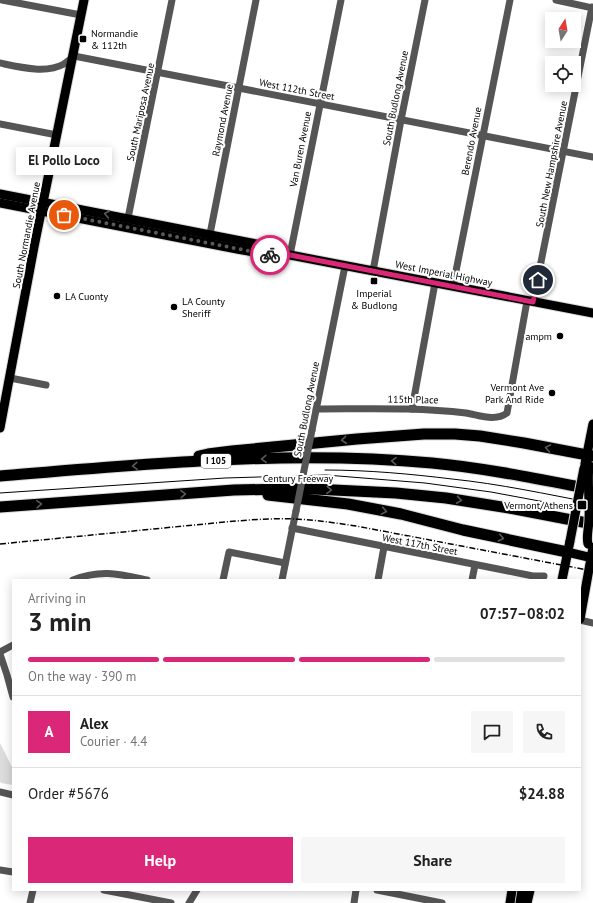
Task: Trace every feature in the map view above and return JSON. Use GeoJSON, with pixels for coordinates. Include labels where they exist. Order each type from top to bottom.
{"type":"FeatureCollection","features":[{"type":"Feature","properties":{"kind":"highway"},"geometry":{"type":"LineString","coordinates":[[174,463],[208,454],[232,451],[357,438],[424,434],[480,436],[524,443],[588,460]]}},
{"type":"Feature","properties":{"kind":"highway","name":"Century Freeway"},"geometry":{"type":"LineString","coordinates":[[0,476],[245,459],[350,458],[433,463],[498,472],[593,490]]}},
{"type":"Feature","properties":{"kind":"highway"},"geometry":{"type":"LineString","coordinates":[[433,463],[488,467],[593,481]]}},
{"type":"Feature","properties":{"kind":"highway"},"geometry":{"type":"LineString","coordinates":[[234,490],[348,504],[401,514],[463,530],[567,552]]}},
{"type":"Feature","properties":{"kind":"highway","name":"Century Freeway"},"geometry":{"type":"LineString","coordinates":[[0,507],[234,490],[353,490],[446,498],[593,524]]}},
{"type":"Feature","properties":{"kind":"main road","name":"South Normandie Avenue"},"geometry":{"type":"LineString","coordinates":[[0,428],[84,0]]}},
{"type":"Feature","properties":{"kind":"main road","name":"West Imperial Highway"},"geometry":{"type":"LineString","coordinates":[[0,194],[43,206],[209,239],[272,247],[290,255]]}},
{"type":"Feature","properties":{"kind":"main road","name":"West Imperial Highway"},"geometry":{"type":"LineString","coordinates":[[0,203],[43,206]]}},
{"type":"Feature","properties":{"kind":"main road","name":"West Imperial Highway"},"geometry":{"type":"LineString","coordinates":[[209,239],[222,246],[270,255],[290,255],[593,313]]}},
{"type":"Feature","properties":{"kind":"main road"},"geometry":{"type":"LineString","coordinates":[[222,246],[228,243],[258,249],[272,247]]}},
{"type":"Feature","properties":{"kind":"main road"},"geometry":{"type":"LineString","coordinates":[[562,579],[588,460],[593,424]]}},
{"type":"Feature","properties":{"kind":"main road"},"geometry":{"type":"LineString","coordinates":[[581,615],[592,558],[590,545],[587,541],[590,506],[588,490],[588,460]]}},
{"type":"Feature","properties":{"kind":"main road"},"geometry":{"type":"LineString","coordinates":[[567,552],[592,558]]}},
{"type":"Feature","properties":{"kind":"main road"},"geometry":{"type":"LineString","coordinates":[[510,903],[512,891]]}},
{"type":"Feature","properties":{"kind":"main road"},"geometry":{"type":"LineString","coordinates":[[520,903],[522,891]]}},
{"type":"Feature","properties":{"kind":"main road"},"geometry":{"type":"LineString","coordinates":[[527,903],[530,891]]}},
{"type":"Feature","properties":{"kind":"street"},"geometry":{"type":"LineString","coordinates":[[2,0],[81,16]]}},
{"type":"Feature","properties":{"kind":"street","name":"South Mariposa Avenue"},"geometry":{"type":"LineString","coordinates":[[127,223],[172,0]]}},
{"type":"Feature","properties":{"kind":"street","name":"Raymond Avenue"},"geometry":{"type":"LineString","coordinates":[[209,239],[256,0]]}},
{"type":"Feature","properties":{"kind":"street","name":"Van Buren Avenue"},"geometry":{"type":"LineString","coordinates":[[290,255],[341,0]]}},
{"type":"Feature","properties":{"kind":"street","name":"South Budlong Avenue"},"geometry":{"type":"LineString","coordinates":[[373,271],[400,120],[425,0]]}},
{"type":"Feature","properties":{"kind":"street","name":"Berendo Avenue"},"geometry":{"type":"LineString","coordinates":[[453,286],[510,0]]}},
{"type":"Feature","properties":{"kind":"street"},"geometry":{"type":"LineString","coordinates":[[556,0],[593,7]]}},
{"type":"Feature","properties":{"kind":"street","name":"South New Hampshire Avenue"},"geometry":{"type":"LineString","coordinates":[[507,413],[593,7]]}},
{"type":"Feature","properties":{"kind":"street"},"geometry":{"type":"LineString","coordinates":[[0,63],[26,68],[47,69],[63,64],[74,56]]}},
{"type":"Feature","properties":{"kind":"street","name":"West 112th Street"},"geometry":{"type":"LineString","coordinates":[[74,56],[593,157]]}},
{"type":"Feature","properties":{"kind":"street"},"geometry":{"type":"LineString","coordinates":[[0,124],[58,135]]}},
{"type":"Feature","properties":{"kind":"street","name":"South Budlong Avenue"},"geometry":{"type":"LineString","coordinates":[[282,579],[345,266]]}},
{"type":"Feature","properties":{"kind":"street"},"geometry":{"type":"LineString","coordinates":[[412,409],[435,283]]}},
{"type":"Feature","properties":{"kind":"street"},"geometry":{"type":"LineString","coordinates":[[10,378],[46,385]]}},
{"type":"Feature","properties":{"kind":"street","name":"115th Place"},"geometry":{"type":"LineString","coordinates":[[316,409],[443,410],[470,413],[491,418],[502,417],[507,413]]}},
{"type":"Feature","properties":{"kind":"street","name":"West 117th Street"},"geometry":{"type":"LineString","coordinates":[[292,528],[384,548],[533,576],[544,576]]}},
{"type":"Feature","properties":{"kind":"street"},"geometry":{"type":"LineString","coordinates":[[378,579],[384,548]]}},
{"type":"Feature","properties":{"kind":"street"},"geometry":{"type":"LineString","coordinates":[[223,579],[229,552],[285,563]]}},
{"type":"Feature","properties":{"kind":"street"},"geometry":{"type":"LineString","coordinates":[[472,579],[475,565]]}},
{"type":"Feature","properties":{"kind":"street"},"geometry":{"type":"LineString","coordinates":[[76,579],[92,574],[104,573],[142,579]]}},
{"type":"Feature","properties":{"kind":"street"},"geometry":{"type":"LineString","coordinates":[[581,620],[593,623]]}},
{"type":"Feature","properties":{"kind":"street"},"geometry":{"type":"LineString","coordinates":[[12,646],[0,653],[12,693]]}},
{"type":"Feature","properties":{"kind":"street"},"geometry":{"type":"LineString","coordinates":[[0,792],[12,795]]}},
{"type":"Feature","properties":{"kind":"street"},"geometry":{"type":"LineString","coordinates":[[0,870],[12,872]]}},
{"type":"Feature","properties":{"kind":"street"},"geometry":{"type":"LineString","coordinates":[[30,903],[33,891]]}},
{"type":"Feature","properties":{"kind":"street"},"geometry":{"type":"LineString","coordinates":[[109,891],[171,903]]}},
{"type":"Feature","properties":{"kind":"street"},"geometry":{"type":"LineString","coordinates":[[189,903],[195,891]]}},
{"type":"Feature","properties":{"kind":"street"},"geometry":{"type":"LineString","coordinates":[[354,903],[356,891]]}},
{"type":"Feature","properties":{"kind":"street"},"geometry":{"type":"LineString","coordinates":[[382,891],[442,903]]}},
{"type":"Feature","properties":{"kind":"shaded area"},"geometry":{"type":"Polygon","coordinates":[[[0,743],[12,767],[12,785],[1,783],[0,743]]]}},
{"type":"Feature","properties":{"kind":"tram line"},"geometry":{"type":"LineString","coordinates":[[325,470],[421,475],[470,481],[593,503]]}},
{"type":"Feature","properties":{"kind":"tram line"},"geometry":{"type":"LineString","coordinates":[[0,493],[225,478],[326,475],[425,483],[491,492],[593,511]]}},
{"type":"Feature","properties":{"kind":"railway"},"geometry":{"type":"LineString","coordinates":[[0,544],[234,521],[295,519],[356,526],[593,571]]}},
{"type":"Feature","properties":{"kind":"way so far"},"geometry":{"type":"LineString","coordinates":[[64,215],[270,255]]}},
{"type":"Feature","properties":{"kind":"place","name":"Normandie & 112th"},"geometry":{"type":"Point","coordinates":[83,39]}},
{"type":"Feature","properties":{"kind":"place","name":"El Pollo Loco"},"geometry":{"type":"Point","coordinates":[64,215]}},
{"type":"Feature","properties":{"kind":"place","name":"Imperial & Budlong"},"geometry":{"type":"Point","coordinates":[374,281]}},
{"type":"Feature","properties":{"kind":"place","name":"LA Cuonty"},"geometry":{"type":"Point","coordinates":[57,296]}},
{"type":"Feature","properties":{"kind":"place","name":"LA County Sheriff"},"geometry":{"type":"Point","coordinates":[174,307]}},
{"type":"Feature","properties":{"kind":"place","name":"ampm"},"geometry":{"type":"Point","coordinates":[560,336]}},
{"type":"Feature","properties":{"kind":"place","name":"Vermont Ave Park And Ride"},"geometry":{"type":"Point","coordinates":[552,393]}},
{"type":"Feature","properties":{"kind":"place","name":"Vermont/Athens"},"geometry":{"type":"Point","coordinates":[582,505]}},
{"type":"Feature","properties":{"kind":"route"},"geometry":{"type":"LineString","coordinates":[[270,255],[290,255],[533,302],[538,280]]}}]}
